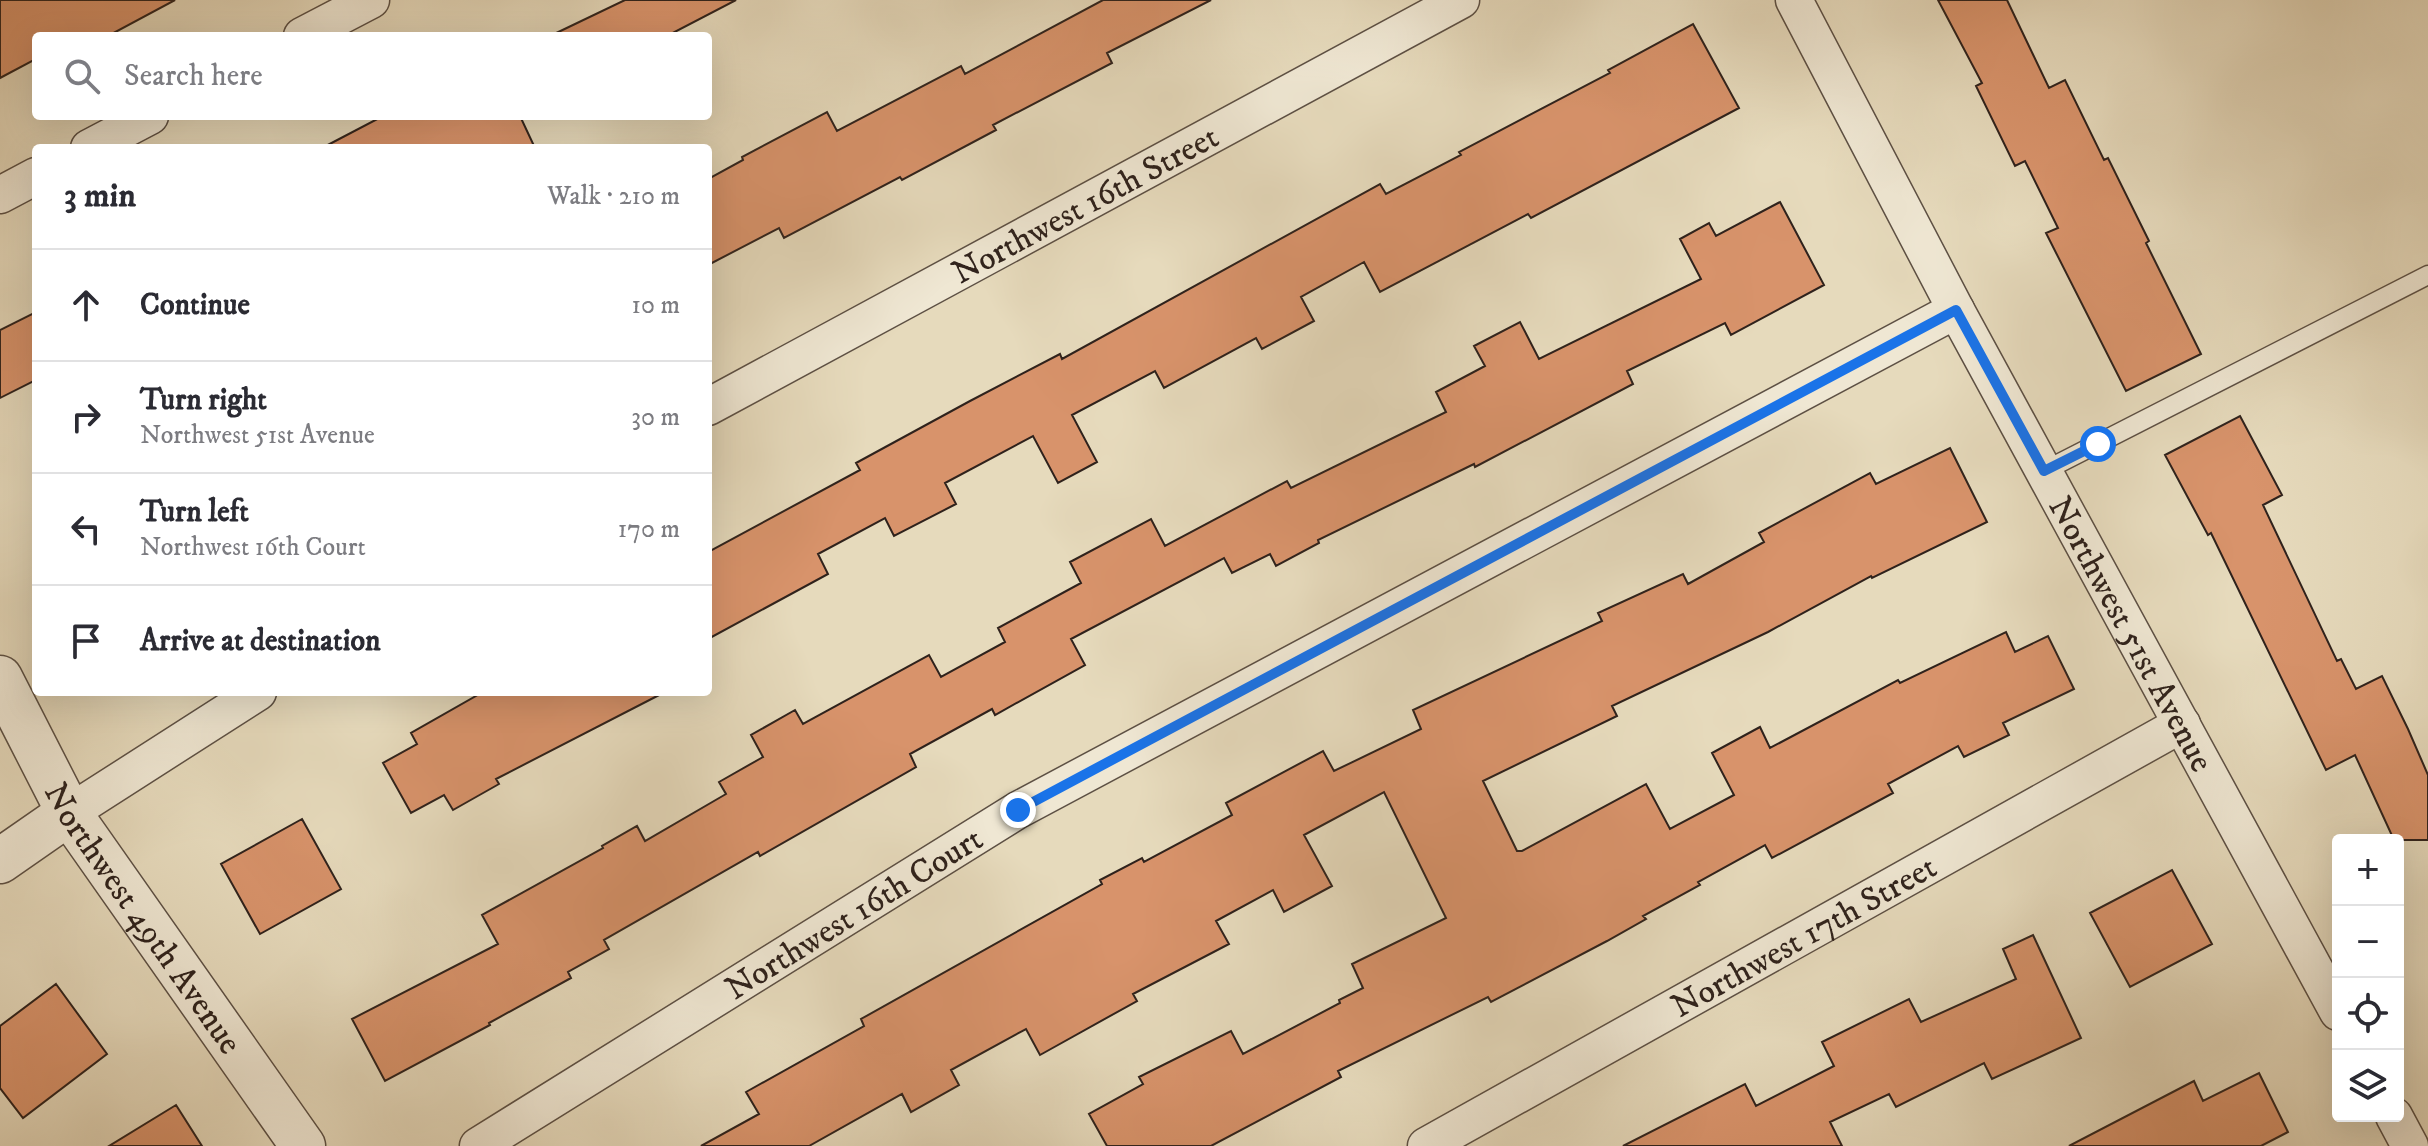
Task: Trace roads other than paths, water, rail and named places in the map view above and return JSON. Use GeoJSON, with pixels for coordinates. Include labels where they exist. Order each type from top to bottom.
{"type":"FeatureCollection","features":[{"type":"Feature","properties":{"kind":"street"},"geometry":{"type":"LineString","coordinates":[[310,32],[371,0]]}},
{"type":"Feature","properties":{"kind":"street","name":"Northwest 16th Street"},"geometry":{"type":"LineString","coordinates":[[712,405],[1461,0]]}},
{"type":"Feature","properties":{"kind":"street","name":"Northwest 51st Avenue"},"geometry":{"type":"LineString","coordinates":[[1794,0],[1956,310],[2332,1001]]}},
{"type":"Feature","properties":{"kind":"street"},"geometry":{"type":"LineString","coordinates":[[97,144],[142,120]]}},
{"type":"Feature","properties":{"kind":"street"},"geometry":{"type":"LineString","coordinates":[[0,195],[32,178]]}},
{"type":"Feature","properties":{"kind":"street","name":"Northwest 16th Court"},"geometry":{"type":"LineString","coordinates":[[478,1146],[1018,810],[1956,310]]}},
{"type":"Feature","properties":{"kind":"street","name":"Northwest 49th Avenue"},"geometry":{"type":"LineString","coordinates":[[0,678],[69,813],[303,1146]]}},
{"type":"Feature","properties":{"kind":"street"},"geometry":{"type":"LineString","coordinates":[[0,861],[252,696]]}},
{"type":"Feature","properties":{"kind":"street","name":"Northwest 17th Street"},"geometry":{"type":"LineString","coordinates":[[1426,1146],[2182,724]]}},
{"type":"Feature","properties":{"kind":"street"},"geometry":{"type":"LineString","coordinates":[[2397,1122],[2410,1146]]}},
{"type":"Feature","properties":{"kind":"lane"},"geometry":{"type":"LineString","coordinates":[[2044,471],[2428,275]]}}]}
